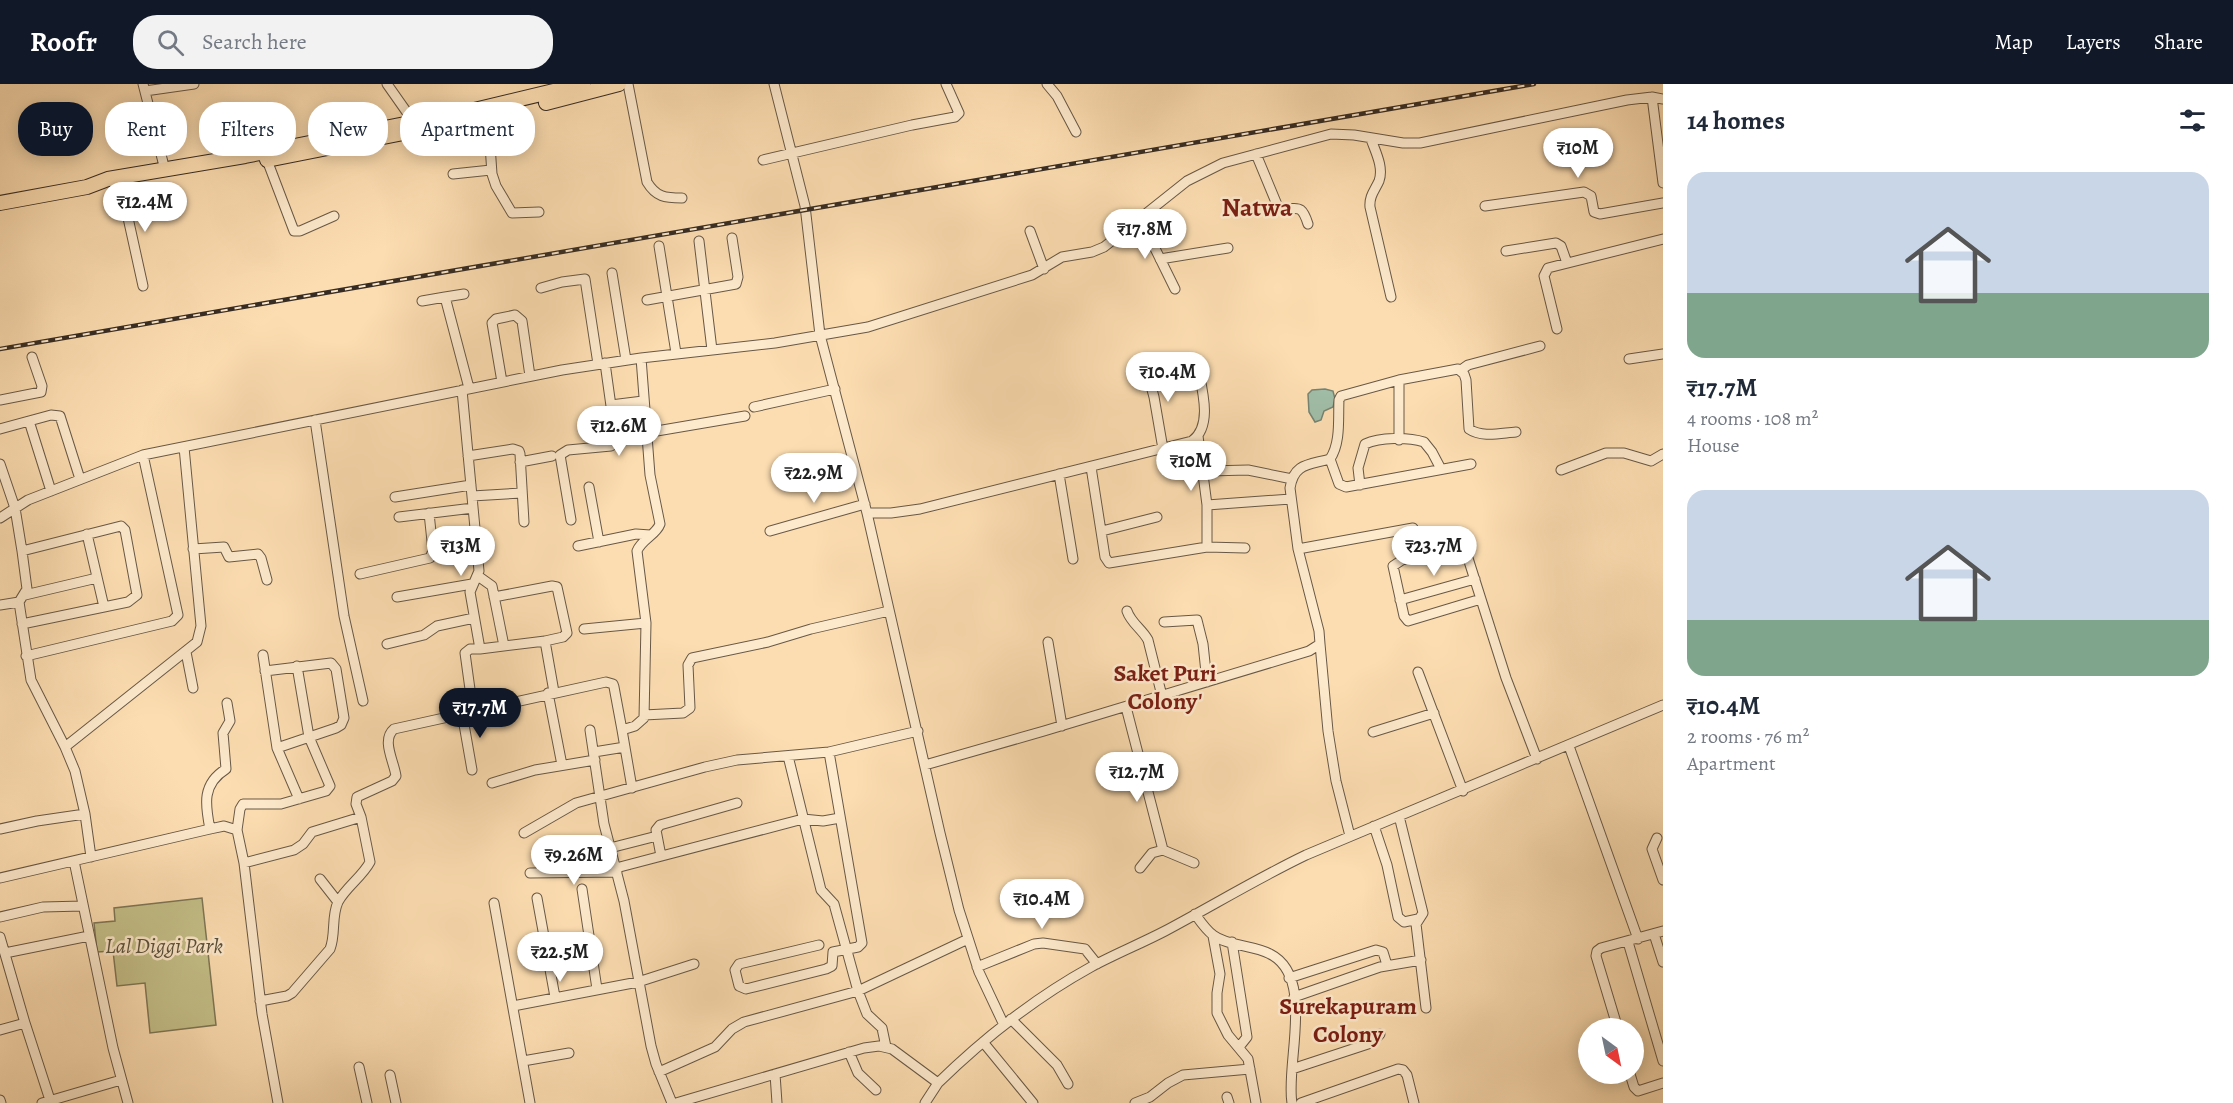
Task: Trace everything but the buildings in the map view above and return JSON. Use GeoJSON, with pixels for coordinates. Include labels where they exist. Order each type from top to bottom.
{"type":"FeatureCollection","features":[{"type":"Feature","properties":{"kind":"highway"},"geometry":{"type":"LineString","coordinates":[[535,105],[619,84]]}},
{"type":"Feature","properties":{"kind":"highway"},"geometry":{"type":"LineString","coordinates":[[506,102],[574,85]]}},
{"type":"Feature","properties":{"kind":"highway"},"geometry":{"type":"LineString","coordinates":[[87,187],[108,179],[400,124]]}},
{"type":"Feature","properties":{"kind":"highway"},"geometry":{"type":"LineString","coordinates":[[0,203],[87,187],[122,186],[400,134]]}},
{"type":"Feature","properties":{"kind":"street"},"geometry":{"type":"LineString","coordinates":[[165,170],[144,88],[194,84]]}},
{"type":"Feature","properties":{"kind":"street"},"geometry":{"type":"LineString","coordinates":[[387,84],[400,102]]}},
{"type":"Feature","properties":{"kind":"street"},"geometry":{"type":"LineString","coordinates":[[628,84],[647,182],[658,196],[682,198]]}},
{"type":"Feature","properties":{"kind":"street"},"geometry":{"type":"LineString","coordinates":[[774,84],[805,206],[820,335],[866,508],[951,877],[968,939],[989,997],[1008,1022],[1057,1065],[1068,1084]]}},
{"type":"Feature","properties":{"kind":"street"},"geometry":{"type":"LineString","coordinates":[[763,160],[790,152],[955,117],[959,112],[946,84]]}},
{"type":"Feature","properties":{"kind":"street"},"geometry":{"type":"LineString","coordinates":[[1047,84],[1057,96],[1076,132]]}},
{"type":"Feature","properties":{"kind":"street"},"geometry":{"type":"LineString","coordinates":[[0,518],[28,500],[143,455],[601,363],[775,343],[868,327],[897,319],[1032,275],[1056,259],[1104,247],[1129,230],[1140,218],[1187,181],[1205,171],[1256,154],[1331,134],[1344,133],[1403,143],[1436,141],[1627,100],[1652,97],[1663,99]]}},
{"type":"Feature","properties":{"kind":"street"},"geometry":{"type":"LineString","coordinates":[[1652,97],[1663,183]]}},
{"type":"Feature","properties":{"kind":"street"},"geometry":{"type":"LineString","coordinates":[[1371,139],[1379,165],[1380,178],[1371,196],[1370,207],[1391,297]]}},
{"type":"Feature","properties":{"kind":"street"},"geometry":{"type":"LineString","coordinates":[[1256,154],[1278,207],[1282,209],[1299,208],[1308,224]]}},
{"type":"Feature","properties":{"kind":"street"},"geometry":{"type":"LineString","coordinates":[[490,156],[491,170],[496,186],[510,211],[516,214],[539,212]]}},
{"type":"Feature","properties":{"kind":"street"},"geometry":{"type":"LineString","coordinates":[[267,160],[294,231],[300,231],[334,216]]}},
{"type":"Feature","properties":{"kind":"street"},"geometry":{"type":"LineString","coordinates":[[453,174],[491,170]]}},
{"type":"Feature","properties":{"kind":"street"},"geometry":{"type":"LineString","coordinates":[[122,186],[143,286]]}},
{"type":"Feature","properties":{"kind":"street"},"geometry":{"type":"LineString","coordinates":[[1485,206],[1584,192],[1591,196],[1594,212],[1600,214],[1663,203]]}},
{"type":"Feature","properties":{"kind":"street"},"geometry":{"type":"LineString","coordinates":[[1140,218],[1175,289]]}},
{"type":"Feature","properties":{"kind":"street"},"geometry":{"type":"LineString","coordinates":[[1030,231],[1044,269]]}},
{"type":"Feature","properties":{"kind":"street"},"geometry":{"type":"LineString","coordinates":[[647,300],[731,286],[738,282],[732,238]]}},
{"type":"Feature","properties":{"kind":"street"},"geometry":{"type":"LineString","coordinates":[[1557,329],[1546,289],[1545,271],[1553,266],[1663,239]]}},
{"type":"Feature","properties":{"kind":"street"},"geometry":{"type":"LineString","coordinates":[[699,241],[712,350]]}},
{"type":"Feature","properties":{"kind":"street"},"geometry":{"type":"LineString","coordinates":[[1506,250],[1556,243],[1561,246],[1567,263]]}},
{"type":"Feature","properties":{"kind":"street"},"geometry":{"type":"LineString","coordinates":[[658,246],[676,353]]}},
{"type":"Feature","properties":{"kind":"street"},"geometry":{"type":"LineString","coordinates":[[1160,259],[1228,248]]}},
{"type":"Feature","properties":{"kind":"street"},"geometry":{"type":"LineString","coordinates":[[612,273],[626,360]]}},
{"type":"Feature","properties":{"kind":"street"},"geometry":{"type":"LineString","coordinates":[[541,288],[585,279],[611,405],[616,442],[610,446],[568,450],[560,455],[571,520]]}},
{"type":"Feature","properties":{"kind":"street"},"geometry":{"type":"LineString","coordinates":[[422,301],[464,294]]}},
{"type":"Feature","properties":{"kind":"street"},"geometry":{"type":"LineString","coordinates":[[445,297],[466,389],[475,580],[470,592],[480,649]]}},
{"type":"Feature","properties":{"kind":"street"},"geometry":{"type":"LineString","coordinates":[[502,382],[492,323],[496,318],[515,315],[522,321],[530,376]]}},
{"type":"Feature","properties":{"kind":"street"},"geometry":{"type":"LineString","coordinates":[[1470,464],[1342,486],[1330,459],[1336,444],[1341,396],[1399,380],[1454,369],[1461,370],[1468,365],[1540,346]]}},
{"type":"Feature","properties":{"kind":"street"},"geometry":{"type":"LineString","coordinates":[[1629,359],[1663,354]]}},
{"type":"Feature","properties":{"kind":"street"},"geometry":{"type":"LineString","coordinates":[[0,400],[41,392],[42,386],[32,357]]}},
{"type":"Feature","properties":{"kind":"street"},"geometry":{"type":"LineString","coordinates":[[622,730],[638,725],[644,718],[646,623],[637,551],[643,540],[658,529],[659,520],[645,433],[641,358]]}},
{"type":"Feature","properties":{"kind":"street"},"geometry":{"type":"LineString","coordinates":[[770,531],[866,508],[891,513],[920,509],[1192,441],[1198,436],[1204,423],[1197,363]]}},
{"type":"Feature","properties":{"kind":"street"},"geometry":{"type":"LineString","coordinates":[[1145,364],[1153,390],[1163,449]]}},
{"type":"Feature","properties":{"kind":"street"},"geometry":{"type":"LineString","coordinates":[[1461,370],[1466,380],[1469,429],[1485,434],[1516,432]]}},
{"type":"Feature","properties":{"kind":"street"},"geometry":{"type":"LineString","coordinates":[[1399,380],[1399,440]]}},
{"type":"Feature","properties":{"kind":"street"},"geometry":{"type":"LineString","coordinates":[[754,407],[835,389]]}},
{"type":"Feature","properties":{"kind":"street"},"geometry":{"type":"LineString","coordinates":[[611,405],[644,400]]}},
{"type":"Feature","properties":{"kind":"street"},"geometry":{"type":"LineString","coordinates":[[0,429],[57,414],[60,416],[80,479]]}},
{"type":"Feature","properties":{"kind":"street"},"geometry":{"type":"LineString","coordinates":[[645,433],[745,416]]}},
{"type":"Feature","properties":{"kind":"street"},"geometry":{"type":"LineString","coordinates":[[315,420],[344,616],[363,700]]}},
{"type":"Feature","properties":{"kind":"street"},"geometry":{"type":"LineString","coordinates":[[29,421],[51,491]]}},
{"type":"Feature","properties":{"kind":"street"},"geometry":{"type":"LineString","coordinates":[[1198,436],[1207,505],[1208,548]]}},
{"type":"Feature","properties":{"kind":"street"},"geometry":{"type":"LineString","coordinates":[[1360,484],[1358,468],[1365,444],[1370,441],[1424,442],[1441,469]]}},
{"type":"Feature","properties":{"kind":"street"},"geometry":{"type":"LineString","coordinates":[[65,747],[197,642],[201,626],[184,447]]}},
{"type":"Feature","properties":{"kind":"street"},"geometry":{"type":"LineString","coordinates":[[468,456],[516,450],[520,454],[524,522]]}},
{"type":"Feature","properties":{"kind":"street"},"geometry":{"type":"LineString","coordinates":[[1561,470],[1606,453],[1624,453],[1651,461],[1663,454]]}},
{"type":"Feature","properties":{"kind":"street"},"geometry":{"type":"LineString","coordinates":[[27,656],[172,621],[178,615],[143,455]]}},
{"type":"Feature","properties":{"kind":"street"},"geometry":{"type":"LineString","coordinates":[[520,462],[552,456]]}},
{"type":"Feature","properties":{"kind":"street"},"geometry":{"type":"LineString","coordinates":[[1330,459],[1299,468],[1292,479],[1291,499],[1298,549],[1319,631],[1328,731],[1336,781],[1350,836]]}},
{"type":"Feature","properties":{"kind":"street"},"geometry":{"type":"LineString","coordinates":[[0,464],[15,508],[22,551],[27,589],[22,598],[22,624],[31,680],[75,771],[85,814],[91,857]]}},
{"type":"Feature","properties":{"kind":"street"},"geometry":{"type":"LineString","coordinates":[[1091,467],[1105,557],[1109,562],[1208,548],[1245,548]]}},
{"type":"Feature","properties":{"kind":"street"},"geometry":{"type":"LineString","coordinates":[[1209,471],[1248,470],[1292,479]]}},
{"type":"Feature","properties":{"kind":"street"},"geometry":{"type":"LineString","coordinates":[[1059,474],[1073,560]]}},
{"type":"Feature","properties":{"kind":"street"},"geometry":{"type":"LineString","coordinates":[[395,497],[471,485]]}},
{"type":"Feature","properties":{"kind":"street"},"geometry":{"type":"LineString","coordinates":[[589,487],[598,542]]}},
{"type":"Feature","properties":{"kind":"street"},"geometry":{"type":"LineString","coordinates":[[472,496],[522,493]]}},
{"type":"Feature","properties":{"kind":"street"},"geometry":{"type":"LineString","coordinates":[[1207,505],[1291,499]]}},
{"type":"Feature","properties":{"kind":"street"},"geometry":{"type":"LineString","coordinates":[[399,517],[473,508]]}},
{"type":"Feature","properties":{"kind":"street"},"geometry":{"type":"LineString","coordinates":[[360,574],[430,558],[433,551],[429,513]]}},
{"type":"Feature","properties":{"kind":"street"},"geometry":{"type":"LineString","coordinates":[[1102,531],[1157,517]]}},
{"type":"Feature","properties":{"kind":"street"},"geometry":{"type":"LineString","coordinates":[[22,551],[121,526],[125,530],[137,595],[128,602],[22,624]]}},
{"type":"Feature","properties":{"kind":"street"},"geometry":{"type":"LineString","coordinates":[[1298,549],[1413,528]]}},
{"type":"Feature","properties":{"kind":"street"},"geometry":{"type":"LineString","coordinates":[[87,534],[104,607]]}},
{"type":"Feature","properties":{"kind":"street"},"geometry":{"type":"LineString","coordinates":[[578,546],[636,534],[650,535]]}},
{"type":"Feature","properties":{"kind":"street"},"geometry":{"type":"LineString","coordinates":[[1481,599],[1408,621],[1404,616],[1393,566],[1396,562],[1451,545],[1459,545],[1463,548],[1475,579],[1510,689],[1538,759]]}},
{"type":"Feature","properties":{"kind":"street"},"geometry":{"type":"LineString","coordinates":[[193,549],[224,547],[229,557],[258,554],[267,580]]}},
{"type":"Feature","properties":{"kind":"street"},"geometry":{"type":"LineString","coordinates":[[0,605],[97,578]]}},
{"type":"Feature","properties":{"kind":"street"},"geometry":{"type":"LineString","coordinates":[[1400,600],[1475,579]]}},
{"type":"Feature","properties":{"kind":"street"},"geometry":{"type":"LineString","coordinates":[[397,597],[475,580],[489,583],[504,646]]}},
{"type":"Feature","properties":{"kind":"street"},"geometry":{"type":"LineString","coordinates":[[473,711],[465,653],[470,649],[545,641],[563,637],[567,633],[557,587],[494,597]]}},
{"type":"Feature","properties":{"kind":"street"},"geometry":{"type":"LineString","coordinates":[[644,715],[682,713],[690,708],[688,665],[692,658],[768,642],[811,629],[889,611]]}},
{"type":"Feature","properties":{"kind":"street"},"geometry":{"type":"LineString","coordinates":[[1127,611],[1148,640],[1162,696]]}},
{"type":"Feature","properties":{"kind":"street"},"geometry":{"type":"LineString","coordinates":[[387,644],[424,635],[437,626],[474,618]]}},
{"type":"Feature","properties":{"kind":"street"},"geometry":{"type":"LineString","coordinates":[[1164,622],[1197,621],[1203,644],[1207,682]]}},
{"type":"Feature","properties":{"kind":"street"},"geometry":{"type":"LineString","coordinates":[[584,629],[646,623]]}},
{"type":"Feature","properties":{"kind":"street"},"geometry":{"type":"LineString","coordinates":[[545,641],[562,765]]}},
{"type":"Feature","properties":{"kind":"street"},"geometry":{"type":"LineString","coordinates":[[1048,642],[1062,726]]}},
{"type":"Feature","properties":{"kind":"street"},"geometry":{"type":"LineString","coordinates":[[925,765],[1309,651],[1320,644]]}},
{"type":"Feature","properties":{"kind":"street"},"geometry":{"type":"LineString","coordinates":[[186,652],[193,688]]}},
{"type":"Feature","properties":{"kind":"street"},"geometry":{"type":"LineString","coordinates":[[263,655],[277,748],[299,799]]}},
{"type":"Feature","properties":{"kind":"street"},"geometry":{"type":"LineString","coordinates":[[265,671],[327,662],[336,669],[343,721],[336,728],[277,748]]}},
{"type":"Feature","properties":{"kind":"street"},"geometry":{"type":"LineString","coordinates":[[278,1103],[260,1000],[244,863],[237,830],[243,804],[281,804],[326,791],[330,786],[309,737],[297,666]]}},
{"type":"Feature","properties":{"kind":"street"},"geometry":{"type":"LineString","coordinates":[[1418,672],[1463,791]]}},
{"type":"Feature","properties":{"kind":"street"},"geometry":{"type":"LineString","coordinates":[[260,1000],[287,996],[292,993],[327,954],[333,942],[334,912],[338,902],[370,862],[361,817],[356,804],[357,797],[392,781],[396,776],[388,742],[394,729],[610,682],[614,687],[632,788]]}},
{"type":"Feature","properties":{"kind":"street"},"geometry":{"type":"LineString","coordinates":[[210,829],[206,798],[214,777],[226,769],[223,733],[230,722],[227,703]]}},
{"type":"Feature","properties":{"kind":"street"},"geometry":{"type":"LineString","coordinates":[[925,1103],[938,1083],[983,1042],[1069,980],[1097,964],[1263,876],[1350,836],[1463,791],[1663,705]]}},
{"type":"Feature","properties":{"kind":"street"},"geometry":{"type":"LineString","coordinates":[[1126,707],[1163,850]]}},
{"type":"Feature","properties":{"kind":"street"},"geometry":{"type":"LineString","coordinates":[[462,713],[472,770]]}},
{"type":"Feature","properties":{"kind":"street"},"geometry":{"type":"LineString","coordinates":[[1373,732],[1434,713]]}},
{"type":"Feature","properties":{"kind":"street"},"geometry":{"type":"LineString","coordinates":[[590,730],[610,848],[659,1072],[679,1102],[708,1098],[775,1074],[864,1047],[886,1047],[938,1083]]}},
{"type":"Feature","properties":{"kind":"street"},"geometry":{"type":"LineString","coordinates":[[524,833],[568,806],[720,763],[829,752],[918,731]]}},
{"type":"Feature","properties":{"kind":"street"},"geometry":{"type":"LineString","coordinates":[[1569,746],[1638,939]]}},
{"type":"Feature","properties":{"kind":"street"},"geometry":{"type":"LineString","coordinates":[[492,783],[625,747]]}},
{"type":"Feature","properties":{"kind":"street"},"geometry":{"type":"LineString","coordinates":[[819,945],[739,964],[735,970],[740,986],[746,989],[826,969],[832,966],[833,952],[860,945],[862,938],[853,898],[829,752]]}},
{"type":"Feature","properties":{"kind":"street"},"geometry":{"type":"LineString","coordinates":[[788,756],[820,890],[834,904],[858,991],[867,1014],[882,1028],[886,1047]]}},
{"type":"Feature","properties":{"kind":"street"},"geometry":{"type":"LineString","coordinates":[[661,856],[656,830],[660,825],[737,803]]}},
{"type":"Feature","properties":{"kind":"street"},"geometry":{"type":"LineString","coordinates":[[0,829],[85,814]]}},
{"type":"Feature","properties":{"kind":"street"},"geometry":{"type":"LineString","coordinates":[[1399,816],[1423,913],[1416,924],[1426,1008]]}},
{"type":"Feature","properties":{"kind":"street"},"geometry":{"type":"LineString","coordinates":[[244,863],[294,850],[303,844],[312,832],[361,817]]}},
{"type":"Feature","properties":{"kind":"street"},"geometry":{"type":"LineString","coordinates":[[530,873],[616,870],[803,819],[823,821],[840,818]]}},
{"type":"Feature","properties":{"kind":"street"},"geometry":{"type":"LineString","coordinates":[[0,878],[224,826],[237,830]]}},
{"type":"Feature","properties":{"kind":"street"},"geometry":{"type":"LineString","coordinates":[[1374,826],[1387,865],[1398,917],[1404,922],[1418,920]]}},
{"type":"Feature","properties":{"kind":"street"},"geometry":{"type":"LineString","coordinates":[[610,848],[657,836]]}},
{"type":"Feature","properties":{"kind":"street"},"geometry":{"type":"LineString","coordinates":[[1657,838],[1652,849],[1663,880]]}},
{"type":"Feature","properties":{"kind":"street"},"geometry":{"type":"LineString","coordinates":[[1140,868],[1152,853],[1163,850],[1194,863]]}},
{"type":"Feature","properties":{"kind":"street"},"geometry":{"type":"LineString","coordinates":[[74,861],[121,1080],[128,1103]]}},
{"type":"Feature","properties":{"kind":"street"},"geometry":{"type":"LineString","coordinates":[[320,879],[338,902]]}},
{"type":"Feature","properties":{"kind":"street"},"geometry":{"type":"LineString","coordinates":[[582,889],[597,989]]}},
{"type":"Feature","properties":{"kind":"street"},"geometry":{"type":"LineString","coordinates":[[537,898],[555,998]]}},
{"type":"Feature","properties":{"kind":"street"},"geometry":{"type":"LineString","coordinates":[[494,903],[530,1103]]}},
{"type":"Feature","properties":{"kind":"street"},"geometry":{"type":"LineString","coordinates":[[0,917],[44,907],[83,906]]}},
{"type":"Feature","properties":{"kind":"street"},"geometry":{"type":"LineString","coordinates":[[1194,914],[1213,936],[1220,974],[1217,1013],[1223,1027],[1248,1059],[1256,1103]]}},
{"type":"Feature","properties":{"kind":"street"},"geometry":{"type":"LineString","coordinates":[[1615,1018],[1596,954],[1601,948],[1659,932],[1663,962]]}},
{"type":"Feature","properties":{"kind":"street"},"geometry":{"type":"LineString","coordinates":[[5,953],[89,936]]}},
{"type":"Feature","properties":{"kind":"street"},"geometry":{"type":"LineString","coordinates":[[1213,936],[1255,948],[1275,957],[1286,969],[1296,1014],[1292,1103]]}},
{"type":"Feature","properties":{"kind":"street"},"geometry":{"type":"LineString","coordinates":[[0,937],[46,1101],[121,1080]]}},
{"type":"Feature","properties":{"kind":"street"},"geometry":{"type":"LineString","coordinates":[[659,1072],[715,1047],[732,1029],[744,1022],[858,991],[968,939]]}},
{"type":"Feature","properties":{"kind":"street"},"geometry":{"type":"LineString","coordinates":[[1232,942],[1247,1037],[1239,1047]]}},
{"type":"Feature","properties":{"kind":"street"},"geometry":{"type":"LineString","coordinates":[[1628,942],[1663,1061]]}},
{"type":"Feature","properties":{"kind":"street"},"geometry":{"type":"LineString","coordinates":[[977,967],[1021,948],[1043,943],[1085,949],[1097,964]]}},
{"type":"Feature","properties":{"kind":"street"},"geometry":{"type":"LineString","coordinates":[[1289,978],[1377,950],[1383,952],[1387,965]]}},
{"type":"Feature","properties":{"kind":"street"},"geometry":{"type":"LineString","coordinates":[[1294,997],[1387,965],[1421,960]]}},
{"type":"Feature","properties":{"kind":"street"},"geometry":{"type":"LineString","coordinates":[[513,1006],[638,982],[694,964]]}},
{"type":"Feature","properties":{"kind":"street"},"geometry":{"type":"LineString","coordinates":[[0,1030],[25,1023]]}},
{"type":"Feature","properties":{"kind":"street"},"geometry":{"type":"LineString","coordinates":[[1293,1069],[1371,1043],[1380,1034]]}},
{"type":"Feature","properties":{"kind":"street"},"geometry":{"type":"LineString","coordinates":[[983,1042],[1033,1103]]}},
{"type":"Feature","properties":{"kind":"street"},"geometry":{"type":"LineString","coordinates":[[849,1052],[858,1073],[876,1090]]}},
{"type":"Feature","properties":{"kind":"street"},"geometry":{"type":"LineString","coordinates":[[523,1061],[569,1053]]}},
{"type":"Feature","properties":{"kind":"street"},"geometry":{"type":"LineString","coordinates":[[359,1067],[367,1103]]}},
{"type":"Feature","properties":{"kind":"street"},"geometry":{"type":"LineString","coordinates":[[1135,1103],[1150,1097],[1168,1083],[1183,1076],[1250,1069]]}},
{"type":"Feature","properties":{"kind":"street"},"geometry":{"type":"LineString","coordinates":[[1301,1103],[1403,1070],[1407,1075],[1414,1103]]}},
{"type":"Feature","properties":{"kind":"street"},"geometry":{"type":"LineString","coordinates":[[775,1074],[777,1103]]}},
{"type":"Feature","properties":{"kind":"street"},"geometry":{"type":"LineString","coordinates":[[390,1075],[396,1103]]}},
{"type":"Feature","properties":{"kind":"street"},"geometry":{"type":"LineString","coordinates":[[1633,1084],[1638,1091],[1663,1083]]}},
{"type":"Feature","properties":{"kind":"green space","name":"Lal Diggi Park"},"geometry":{"type":"Polygon","coordinates":[[[202,898],[216,1025],[150,1033],[145,983],[117,986],[113,951],[97,952],[94,923],[115,921],[114,908],[202,898]]]}},
{"type":"Feature","properties":{"kind":"shaded area"},"geometry":{"type":"Polygon","coordinates":[[[1312,390],[1333,391],[1335,399],[1333,407],[1324,411],[1321,420],[1315,422],[1309,412],[1308,394],[1312,390]]]}},
{"type":"Feature","properties":{"kind":"railway"},"geometry":{"type":"LineString","coordinates":[[0,349],[1534,84]]}},
{"type":"Feature","properties":{"kind":"district","name":"Natwa"},"geometry":{"type":"Point","coordinates":[1257,207]}},
{"type":"Feature","properties":{"kind":"district","name":"Saket Puri Colony'"},"geometry":{"type":"Point","coordinates":[1165,687]}},
{"type":"Feature","properties":{"kind":"district","name":"Surekapuram Colony"},"geometry":{"type":"Point","coordinates":[1348,1020]}}]}
